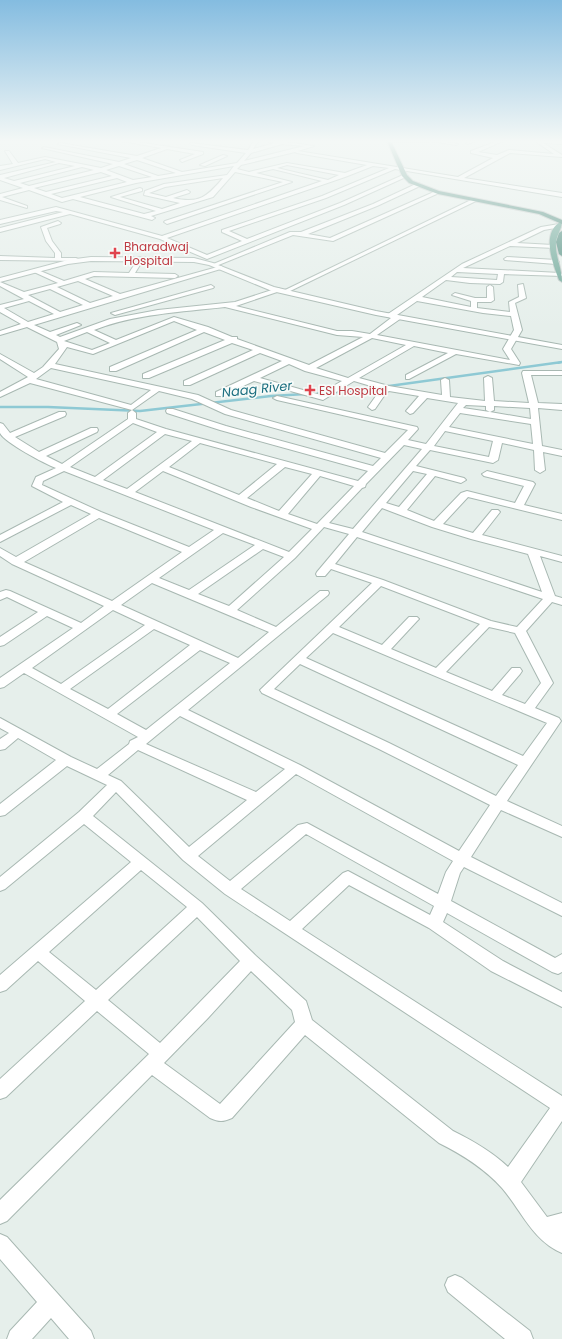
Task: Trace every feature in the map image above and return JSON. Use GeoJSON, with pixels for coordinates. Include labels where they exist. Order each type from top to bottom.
{"type":"FeatureCollection","features":[{"type":"Feature","properties":{"kind":"highway"},"geometry":{"type":"LineString","coordinates":[[493,203],[542,213],[561,224]]}},
{"type":"Feature","properties":{"kind":"highway"},"geometry":{"type":"LineString","coordinates":[[508,203],[560,214]]}},
{"type":"Feature","properties":{"kind":"highway"},"geometry":{"type":"LineString","coordinates":[[562,233],[559,242],[562,254]]}},
{"type":"Feature","properties":{"kind":"main road"},"geometry":{"type":"LineString","coordinates":[[561,224],[554,234],[553,247],[561,277]]}},
{"type":"Feature","properties":{"kind":"street"},"geometry":{"type":"LineString","coordinates":[[16,203],[25,207]]}},
{"type":"Feature","properties":{"kind":"street"},"geometry":{"type":"LineString","coordinates":[[19,210],[51,203]]}},
{"type":"Feature","properties":{"kind":"street"},"geometry":{"type":"LineString","coordinates":[[97,203],[190,228]]}},
{"type":"Feature","properties":{"kind":"street"},"geometry":{"type":"LineString","coordinates":[[138,203],[163,210]]}},
{"type":"Feature","properties":{"kind":"street"},"geometry":{"type":"LineString","coordinates":[[144,216],[185,203]]}},
{"type":"Feature","properties":{"kind":"street"},"geometry":{"type":"LineString","coordinates":[[167,222],[220,203]]}},
{"type":"Feature","properties":{"kind":"street"},"geometry":{"type":"LineString","coordinates":[[243,203],[252,206]]}},
{"type":"Feature","properties":{"kind":"street"},"geometry":{"type":"LineString","coordinates":[[162,238],[260,203]]}},
{"type":"Feature","properties":{"kind":"street"},"geometry":{"type":"LineString","coordinates":[[247,241],[224,231],[305,203]]}},
{"type":"Feature","properties":{"kind":"street"},"geometry":{"type":"LineString","coordinates":[[200,262],[207,257],[343,203]]}},
{"type":"Feature","properties":{"kind":"street"},"geometry":{"type":"LineString","coordinates":[[302,234],[376,203]]}},
{"type":"Feature","properties":{"kind":"street"},"geometry":{"type":"LineString","coordinates":[[214,265],[292,233],[331,240],[412,203]]}},
{"type":"Feature","properties":{"kind":"street"},"geometry":{"type":"LineString","coordinates":[[62,342],[86,329],[110,321],[158,312],[236,304],[281,291],[468,203]]}},
{"type":"Feature","properties":{"kind":"street"},"geometry":{"type":"LineString","coordinates":[[43,206],[98,219],[162,238],[207,257]]}},
{"type":"Feature","properties":{"kind":"street"},"geometry":{"type":"LineString","coordinates":[[0,222],[56,209]]}},
{"type":"Feature","properties":{"kind":"street"},"geometry":{"type":"LineString","coordinates":[[98,219],[124,211]]}},
{"type":"Feature","properties":{"kind":"street"},"geometry":{"type":"LineString","coordinates":[[1,229],[70,212]]}},
{"type":"Feature","properties":{"kind":"street"},"geometry":{"type":"LineString","coordinates":[[357,212],[381,217]]}},
{"type":"Feature","properties":{"kind":"street"},"geometry":{"type":"LineString","coordinates":[[258,219],[285,226]]}},
{"type":"Feature","properties":{"kind":"street"},"geometry":{"type":"LineString","coordinates":[[58,259],[58,253],[49,240],[44,227],[66,221]]}},
{"type":"Feature","properties":{"kind":"street"},"geometry":{"type":"LineString","coordinates":[[84,223],[107,226],[115,224]]}},
{"type":"Feature","properties":{"kind":"street"},"geometry":{"type":"LineString","coordinates":[[308,369],[371,336],[415,298],[446,278],[464,264],[543,228],[561,224]]}},
{"type":"Feature","properties":{"kind":"street"},"geometry":{"type":"LineString","coordinates":[[507,244],[553,247]]}},
{"type":"Feature","properties":{"kind":"street"},"geometry":{"type":"LineString","coordinates":[[483,255],[508,259],[556,262]]}},
{"type":"Feature","properties":{"kind":"street"},"geometry":{"type":"LineString","coordinates":[[0,258],[200,262],[214,265],[281,291],[394,317],[562,347]]}},
{"type":"Feature","properties":{"kind":"street"},"geometry":{"type":"LineString","coordinates":[[4,265],[18,258]]}},
{"type":"Feature","properties":{"kind":"street"},"geometry":{"type":"LineString","coordinates":[[490,272],[508,259]]}},
{"type":"Feature","properties":{"kind":"street"},"geometry":{"type":"LineString","coordinates":[[0,280],[76,260]]}},
{"type":"Feature","properties":{"kind":"street"},"geometry":{"type":"LineString","coordinates":[[131,275],[140,260]]}},
{"type":"Feature","properties":{"kind":"street"},"geometry":{"type":"LineString","coordinates":[[0,333],[89,305],[221,268]]}},
{"type":"Feature","properties":{"kind":"street"},"geometry":{"type":"LineString","coordinates":[[456,270],[561,277]]}},
{"type":"Feature","properties":{"kind":"street"},"geometry":{"type":"LineString","coordinates":[[36,271],[62,282]]}},
{"type":"Feature","properties":{"kind":"street"},"geometry":{"type":"LineString","coordinates":[[446,278],[470,281],[500,282],[501,273]]}},
{"type":"Feature","properties":{"kind":"street"},"geometry":{"type":"LineString","coordinates":[[22,294],[94,274],[190,276]]}},
{"type":"Feature","properties":{"kind":"street"},"geometry":{"type":"LineString","coordinates":[[78,278],[120,296]]}},
{"type":"Feature","properties":{"kind":"street"},"geometry":{"type":"LineString","coordinates":[[0,284],[59,314]]}},
{"type":"Feature","properties":{"kind":"street"},"geometry":{"type":"LineString","coordinates":[[223,305],[337,333],[352,333],[371,336],[453,353],[516,363],[507,349],[511,339],[518,330],[512,302],[523,298],[521,285]]}},
{"type":"Feature","properties":{"kind":"street"},"geometry":{"type":"LineString","coordinates":[[49,286],[89,305]]}},
{"type":"Feature","properties":{"kind":"street"},"geometry":{"type":"LineString","coordinates":[[49,335],[139,306],[211,287]]}},
{"type":"Feature","properties":{"kind":"street"},"geometry":{"type":"LineString","coordinates":[[454,295],[475,300],[490,300],[490,287]]}},
{"type":"Feature","properties":{"kind":"street"},"geometry":{"type":"LineString","coordinates":[[415,298],[474,309],[514,314]]}},
{"type":"Feature","properties":{"kind":"street"},"geometry":{"type":"LineString","coordinates":[[0,308],[30,299]]}},
{"type":"Feature","properties":{"kind":"street"},"geometry":{"type":"LineString","coordinates":[[474,309],[475,300]]}},
{"type":"Feature","properties":{"kind":"street"},"geometry":{"type":"LineString","coordinates":[[139,306],[234,339],[308,369],[352,380],[464,402],[562,407]]}},
{"type":"Feature","properties":{"kind":"street"},"geometry":{"type":"LineString","coordinates":[[0,308],[28,325],[62,342],[93,352],[174,319]]}},
{"type":"Feature","properties":{"kind":"street"},"geometry":{"type":"LineString","coordinates":[[86,329],[117,343]]}},
{"type":"Feature","properties":{"kind":"street"},"geometry":{"type":"LineString","coordinates":[[113,369],[205,329]]}},
{"type":"Feature","properties":{"kind":"street"},"geometry":{"type":"LineString","coordinates":[[146,376],[234,339]]}},
{"type":"Feature","properties":{"kind":"street"},"geometry":{"type":"LineString","coordinates":[[0,395],[32,379],[50,365],[63,349],[62,342]]}},
{"type":"Feature","properties":{"kind":"street"},"geometry":{"type":"LineString","coordinates":[[314,406],[329,392],[411,345]]}},
{"type":"Feature","properties":{"kind":"street"},"geometry":{"type":"LineString","coordinates":[[187,383],[260,350]]}},
{"type":"Feature","properties":{"kind":"street"},"geometry":{"type":"LineString","coordinates":[[409,377],[453,353]]}},
{"type":"Feature","properties":{"kind":"street"},"geometry":{"type":"LineString","coordinates":[[0,356],[32,379],[132,414],[163,431],[362,485]]}},
{"type":"Feature","properties":{"kind":"street"},"geometry":{"type":"LineString","coordinates":[[219,394],[288,361]]}},
{"type":"Feature","properties":{"kind":"street"},"geometry":{"type":"LineString","coordinates":[[50,365],[195,397],[228,412],[388,457]]}},
{"type":"Feature","properties":{"kind":"street"},"geometry":{"type":"LineString","coordinates":[[540,470],[534,405],[526,373],[562,373]]}},
{"type":"Feature","properties":{"kind":"street"},"geometry":{"type":"LineString","coordinates":[[253,378],[323,398]]}},
{"type":"Feature","properties":{"kind":"street"},"geometry":{"type":"LineString","coordinates":[[488,378],[490,416]]}},
{"type":"Feature","properties":{"kind":"street"},"geometry":{"type":"LineString","coordinates":[[445,380],[446,398]]}},
{"type":"Feature","properties":{"kind":"street"},"geometry":{"type":"LineString","coordinates":[[372,407],[387,388]]}},
{"type":"Feature","properties":{"kind":"street"},"geometry":{"type":"LineString","coordinates":[[157,389],[132,414],[62,468],[39,479],[37,486],[70,502],[188,551]]}},
{"type":"Feature","properties":{"kind":"street"},"geometry":{"type":"LineString","coordinates":[[410,411],[426,394]]}},
{"type":"Feature","properties":{"kind":"street"},"geometry":{"type":"LineString","coordinates":[[230,611],[291,556],[362,485],[414,430],[277,398]]}},
{"type":"Feature","properties":{"kind":"street"},"geometry":{"type":"LineString","coordinates":[[464,402],[411,468],[325,569],[379,582],[488,623],[520,632],[547,683],[527,710]]}},
{"type":"Feature","properties":{"kind":"street"},"geometry":{"type":"LineString","coordinates":[[457,410],[536,422]]}},
{"type":"Feature","properties":{"kind":"street"},"geometry":{"type":"LineString","coordinates":[[170,411],[230,430],[375,470]]}},
{"type":"Feature","properties":{"kind":"street"},"geometry":{"type":"LineString","coordinates":[[8,437],[62,414]]}},
{"type":"Feature","properties":{"kind":"street"},"geometry":{"type":"LineString","coordinates":[[0,426],[8,437],[38,456],[62,468],[129,492],[291,556]]}},
{"type":"Feature","properties":{"kind":"street"},"geometry":{"type":"LineString","coordinates":[[443,428],[562,452]]}},
{"type":"Feature","properties":{"kind":"street"},"geometry":{"type":"LineString","coordinates":[[38,456],[94,430]]}},
{"type":"Feature","properties":{"kind":"street"},"geometry":{"type":"LineString","coordinates":[[97,480],[163,431]]}},
{"type":"Feature","properties":{"kind":"street"},"geometry":{"type":"LineString","coordinates":[[129,492],[199,440]]}},
{"type":"Feature","properties":{"kind":"street"},"geometry":{"type":"LineString","coordinates":[[403,442],[492,460],[498,440]]}},
{"type":"Feature","properties":{"kind":"street"},"geometry":{"type":"LineString","coordinates":[[240,499],[283,464]]}},
{"type":"Feature","properties":{"kind":"street"},"geometry":{"type":"LineString","coordinates":[[162,468],[281,514],[321,526],[355,533],[556,600]]}},
{"type":"Feature","properties":{"kind":"street"},"geometry":{"type":"LineString","coordinates":[[411,468],[461,480]]}},
{"type":"Feature","properties":{"kind":"street"},"geometry":{"type":"LineString","coordinates":[[401,510],[433,473]]}},
{"type":"Feature","properties":{"kind":"street"},"geometry":{"type":"LineString","coordinates":[[281,514],[317,474]]}},
{"type":"Feature","properties":{"kind":"street"},"geometry":{"type":"LineString","coordinates":[[487,474],[530,484],[518,506]]}},
{"type":"Feature","properties":{"kind":"street"},"geometry":{"type":"LineString","coordinates":[[436,525],[464,495],[467,494],[562,517]]}},
{"type":"Feature","properties":{"kind":"street"},"geometry":{"type":"LineString","coordinates":[[0,539],[70,502]]}},
{"type":"Feature","properties":{"kind":"street"},"geometry":{"type":"LineString","coordinates":[[380,504],[401,510],[436,525],[475,537],[562,559]]}},
{"type":"Feature","properties":{"kind":"street"},"geometry":{"type":"LineString","coordinates":[[475,537],[494,512]]}},
{"type":"Feature","properties":{"kind":"street"},"geometry":{"type":"LineString","coordinates":[[16,562],[98,514]]}},
{"type":"Feature","properties":{"kind":"street"},"geometry":{"type":"LineString","coordinates":[[0,684],[151,579],[188,551],[222,529]]}},
{"type":"Feature","properties":{"kind":"street"},"geometry":{"type":"LineString","coordinates":[[189,595],[262,545]]}},
{"type":"Feature","properties":{"kind":"street"},"geometry":{"type":"LineString","coordinates":[[0,551],[16,562],[239,663]]}},
{"type":"Feature","properties":{"kind":"street"},"geometry":{"type":"LineString","coordinates":[[533,552],[556,600]]}},
{"type":"Feature","properties":{"kind":"street"},"geometry":{"type":"LineString","coordinates":[[151,579],[276,631]]}},
{"type":"Feature","properties":{"kind":"street"},"geometry":{"type":"LineString","coordinates":[[379,582],[266,690],[384,746],[498,803],[562,832]]}},
{"type":"Feature","properties":{"kind":"street"},"geometry":{"type":"LineString","coordinates":[[2,593],[81,627]]}},
{"type":"Feature","properties":{"kind":"street"},"geometry":{"type":"LineString","coordinates":[[98,776],[135,744],[239,663],[324,593]]}},
{"type":"Feature","properties":{"kind":"street"},"geometry":{"type":"LineString","coordinates":[[520,632],[556,600]]}},
{"type":"Feature","properties":{"kind":"street"},"geometry":{"type":"LineString","coordinates":[[0,642],[46,611]]}},
{"type":"Feature","properties":{"kind":"street"},"geometry":{"type":"LineString","coordinates":[[383,650],[413,619]]}},
{"type":"Feature","properties":{"kind":"street"},"geometry":{"type":"LineString","coordinates":[[438,673],[488,623]]}},
{"type":"Feature","properties":{"kind":"street"},"geometry":{"type":"LineString","coordinates":[[62,689],[153,624]]}},
{"type":"Feature","properties":{"kind":"street"},"geometry":{"type":"LineString","coordinates":[[332,628],[558,722],[526,763],[453,872],[444,903],[434,924]]}},
{"type":"Feature","properties":{"kind":"street"},"geometry":{"type":"LineString","coordinates":[[108,715],[198,645]]}},
{"type":"Feature","properties":{"kind":"street"},"geometry":{"type":"LineString","coordinates":[[298,659],[526,763]]}},
{"type":"Feature","properties":{"kind":"street"},"geometry":{"type":"LineString","coordinates":[[23,668],[146,736]]}},
{"type":"Feature","properties":{"kind":"street"},"geometry":{"type":"LineString","coordinates":[[494,696],[516,671]]}},
{"type":"Feature","properties":{"kind":"street"},"geometry":{"type":"LineString","coordinates":[[178,710],[295,768],[462,859],[562,910]]}},
{"type":"Feature","properties":{"kind":"street"},"geometry":{"type":"LineString","coordinates":[[0,722],[66,760],[116,784],[188,856],[230,890],[562,1106],[509,1182]]}},
{"type":"Feature","properties":{"kind":"street"},"geometry":{"type":"LineString","coordinates":[[0,746],[18,732]]}},
{"type":"Feature","properties":{"kind":"street"},"geometry":{"type":"LineString","coordinates":[[135,744],[259,799]]}},
{"type":"Feature","properties":{"kind":"street"},"geometry":{"type":"LineString","coordinates":[[0,811],[66,760]]}},
{"type":"Feature","properties":{"kind":"street"},"geometry":{"type":"LineString","coordinates":[[188,856],[295,768]]}},
{"type":"Feature","properties":{"kind":"street"},"geometry":{"type":"LineString","coordinates":[[0,885],[84,816],[116,784]]}},
{"type":"Feature","properties":{"kind":"street"},"geometry":{"type":"LineString","coordinates":[[84,816],[197,907],[250,961],[300,1006],[304,1024],[446,1137],[490,1163],[509,1182],[543,1228],[562,1243]]}},
{"type":"Feature","properties":{"kind":"street"},"geometry":{"type":"LineString","coordinates":[[230,890],[303,829],[307,828],[558,967],[562,960]]}},
{"type":"Feature","properties":{"kind":"street"},"geometry":{"type":"LineString","coordinates":[[0,986],[141,861]]}},
{"type":"Feature","properties":{"kind":"street"},"geometry":{"type":"LineString","coordinates":[[292,929],[348,877],[434,924],[497,966],[562,1000]]}},
{"type":"Feature","properties":{"kind":"street"},"geometry":{"type":"LineString","coordinates":[[0,1091],[197,907]]}},
{"type":"Feature","properties":{"kind":"street"},"geometry":{"type":"LineString","coordinates":[[38,952],[96,1001],[156,1059],[216,1112],[226,1112],[304,1024]]}},
{"type":"Feature","properties":{"kind":"street"},"geometry":{"type":"LineString","coordinates":[[0,1214],[202,1013],[250,961]]}},
{"type":"Feature","properties":{"kind":"street"},"geometry":{"type":"LineString","coordinates":[[543,1228],[562,1223]]}},
{"type":"Feature","properties":{"kind":"street"},"geometry":{"type":"LineString","coordinates":[[0,1244],[83,1339]]}},
{"type":"Feature","properties":{"kind":"street"},"geometry":{"type":"LineString","coordinates":[[455,1285],[522,1339]]}},
{"type":"Feature","properties":{"kind":"street"},"geometry":{"type":"LineString","coordinates":[[18,1339],[51,1302]]}},
{"type":"Feature","properties":{"kind":"waterway","name":"Naag River"},"geometry":{"type":"LineString","coordinates":[[312,394],[353,391],[562,362],[558,363]]}},
{"type":"Feature","properties":{"kind":"waterway","name":"Naag River"},"geometry":{"type":"LineString","coordinates":[[0,407],[48,407],[140,411],[271,396],[306,394]]}},
{"type":"Feature","properties":{"kind":"place","name":"Bharadwaj Hospital"},"geometry":{"type":"Point","coordinates":[115,253]}},
{"type":"Feature","properties":{"kind":"place","name":"ESI Hospital"},"geometry":{"type":"Point","coordinates":[310,390]}}]}
